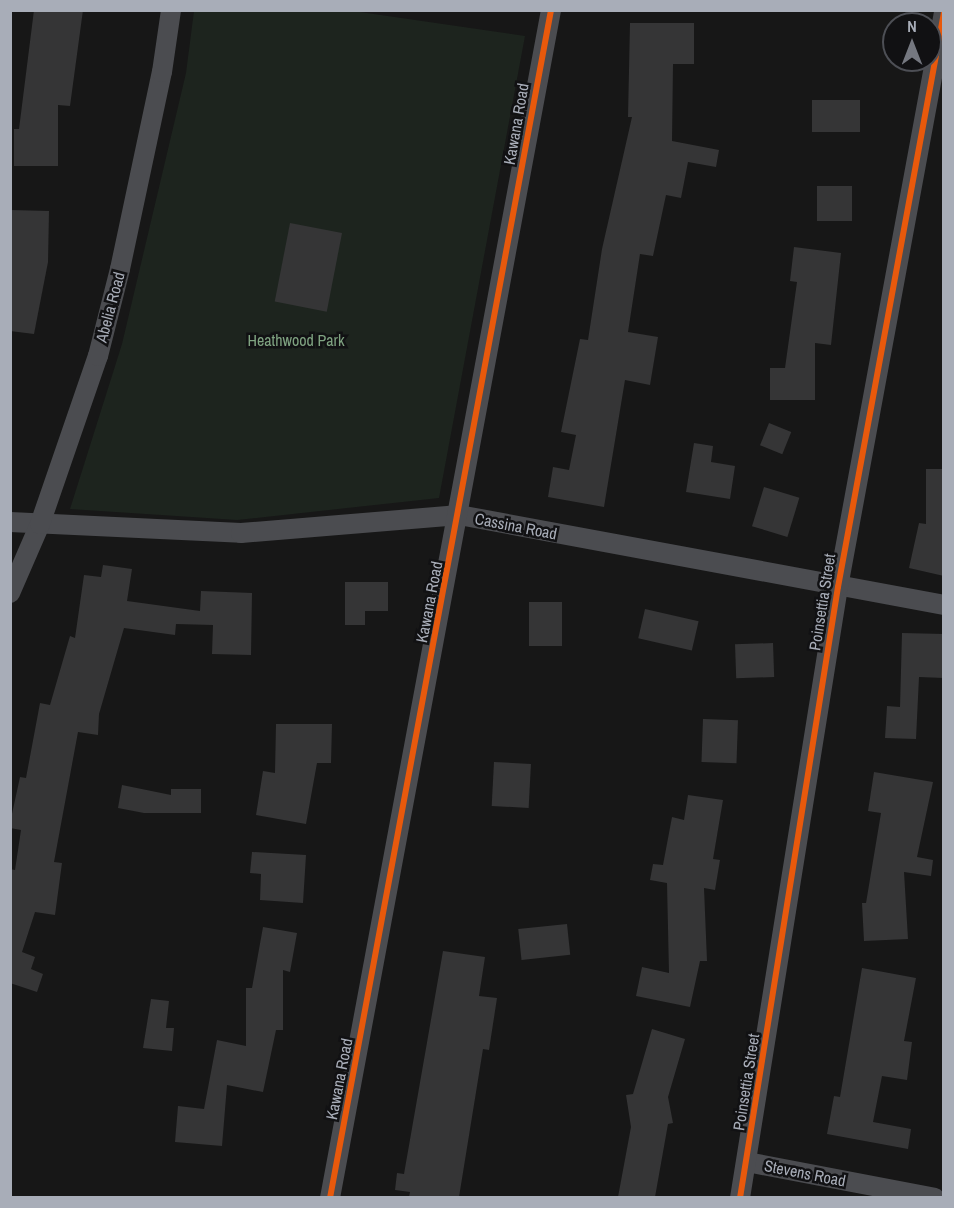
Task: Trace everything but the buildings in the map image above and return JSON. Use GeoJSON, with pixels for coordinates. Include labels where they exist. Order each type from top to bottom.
{"type":"FeatureCollection","features":[{"type":"Feature","properties":{"kind":"street","name":"Abelia Road"},"geometry":{"type":"LineString","coordinates":[[10,593],[40,524],[98,356],[120,269],[162,72],[171,10]]}},
{"type":"Feature","properties":{"kind":"street","name":"Kawana Road"},"geometry":{"type":"LineString","coordinates":[[330,1197],[459,515],[551,10]]}},
{"type":"Feature","properties":{"kind":"street","name":"Poinsettia Street"},"geometry":{"type":"LineString","coordinates":[[740,1197],[838,586],[944,12]]}},
{"type":"Feature","properties":{"kind":"street","name":"Cassina Road"},"geometry":{"type":"LineString","coordinates":[[10,522],[241,533],[459,515],[944,605]]}},
{"type":"Feature","properties":{"kind":"street","name":"Stevens Road"},"geometry":{"type":"LineString","coordinates":[[747,1162],[935,1197]]}},
{"type":"Feature","properties":{"kind":"green space","name":"Heathwood Park"},"geometry":{"type":"Polygon","coordinates":[[[194,11],[353,11],[525,36],[439,498],[237,520],[70,509],[122,344],[186,73],[194,11]]]}},
{"type":"Feature","properties":{"kind":"cycle path"},"geometry":{"type":"LineString","coordinates":[[330,1198],[551,10]]}},
{"type":"Feature","properties":{"kind":"cycle path"},"geometry":{"type":"LineString","coordinates":[[740,1198],[838,587],[944,12]]}}]}
